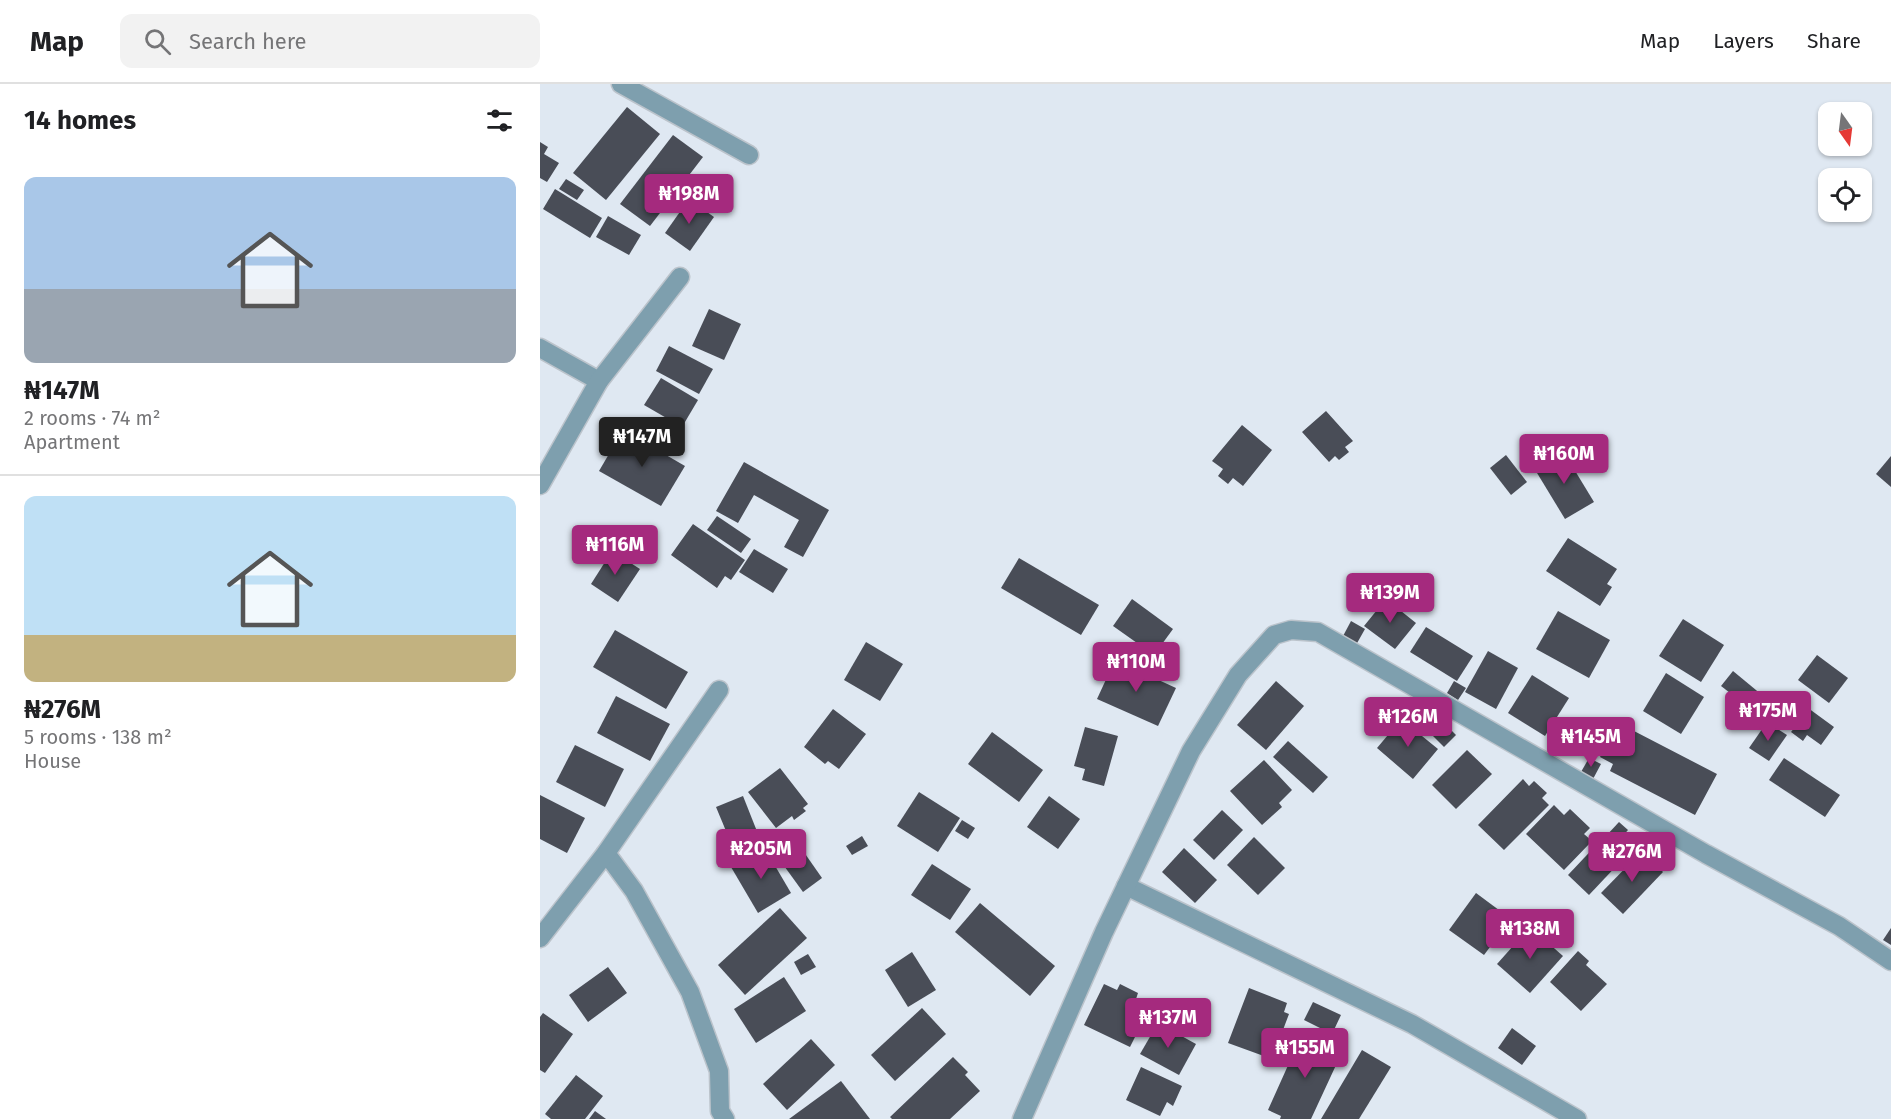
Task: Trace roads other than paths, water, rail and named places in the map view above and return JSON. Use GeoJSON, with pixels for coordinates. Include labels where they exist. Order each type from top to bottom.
{"type":"FeatureCollection","features":[{"type":"Feature","properties":{"kind":"street"},"geometry":{"type":"LineString","coordinates":[[621,84],[749,155]]}},
{"type":"Feature","properties":{"kind":"street"},"geometry":{"type":"LineString","coordinates":[[540,485],[599,381],[680,277]]}},
{"type":"Feature","properties":{"kind":"street"},"geometry":{"type":"LineString","coordinates":[[540,348],[599,381]]}},
{"type":"Feature","properties":{"kind":"street"},"geometry":{"type":"LineString","coordinates":[[1022,1119],[1126,886],[1191,751],[1238,675],[1274,635],[1291,630],[1318,632],[1706,854],[1839,926],[1891,961]]}},
{"type":"Feature","properties":{"kind":"street"},"geometry":{"type":"LineString","coordinates":[[540,938],[606,853],[719,690]]}},
{"type":"Feature","properties":{"kind":"street"},"geometry":{"type":"LineString","coordinates":[[606,853],[634,891],[690,993],[719,1071],[720,1116]]}},
{"type":"Feature","properties":{"kind":"street"},"geometry":{"type":"LineString","coordinates":[[1126,886],[1412,1024],[1577,1119]]}}]}
